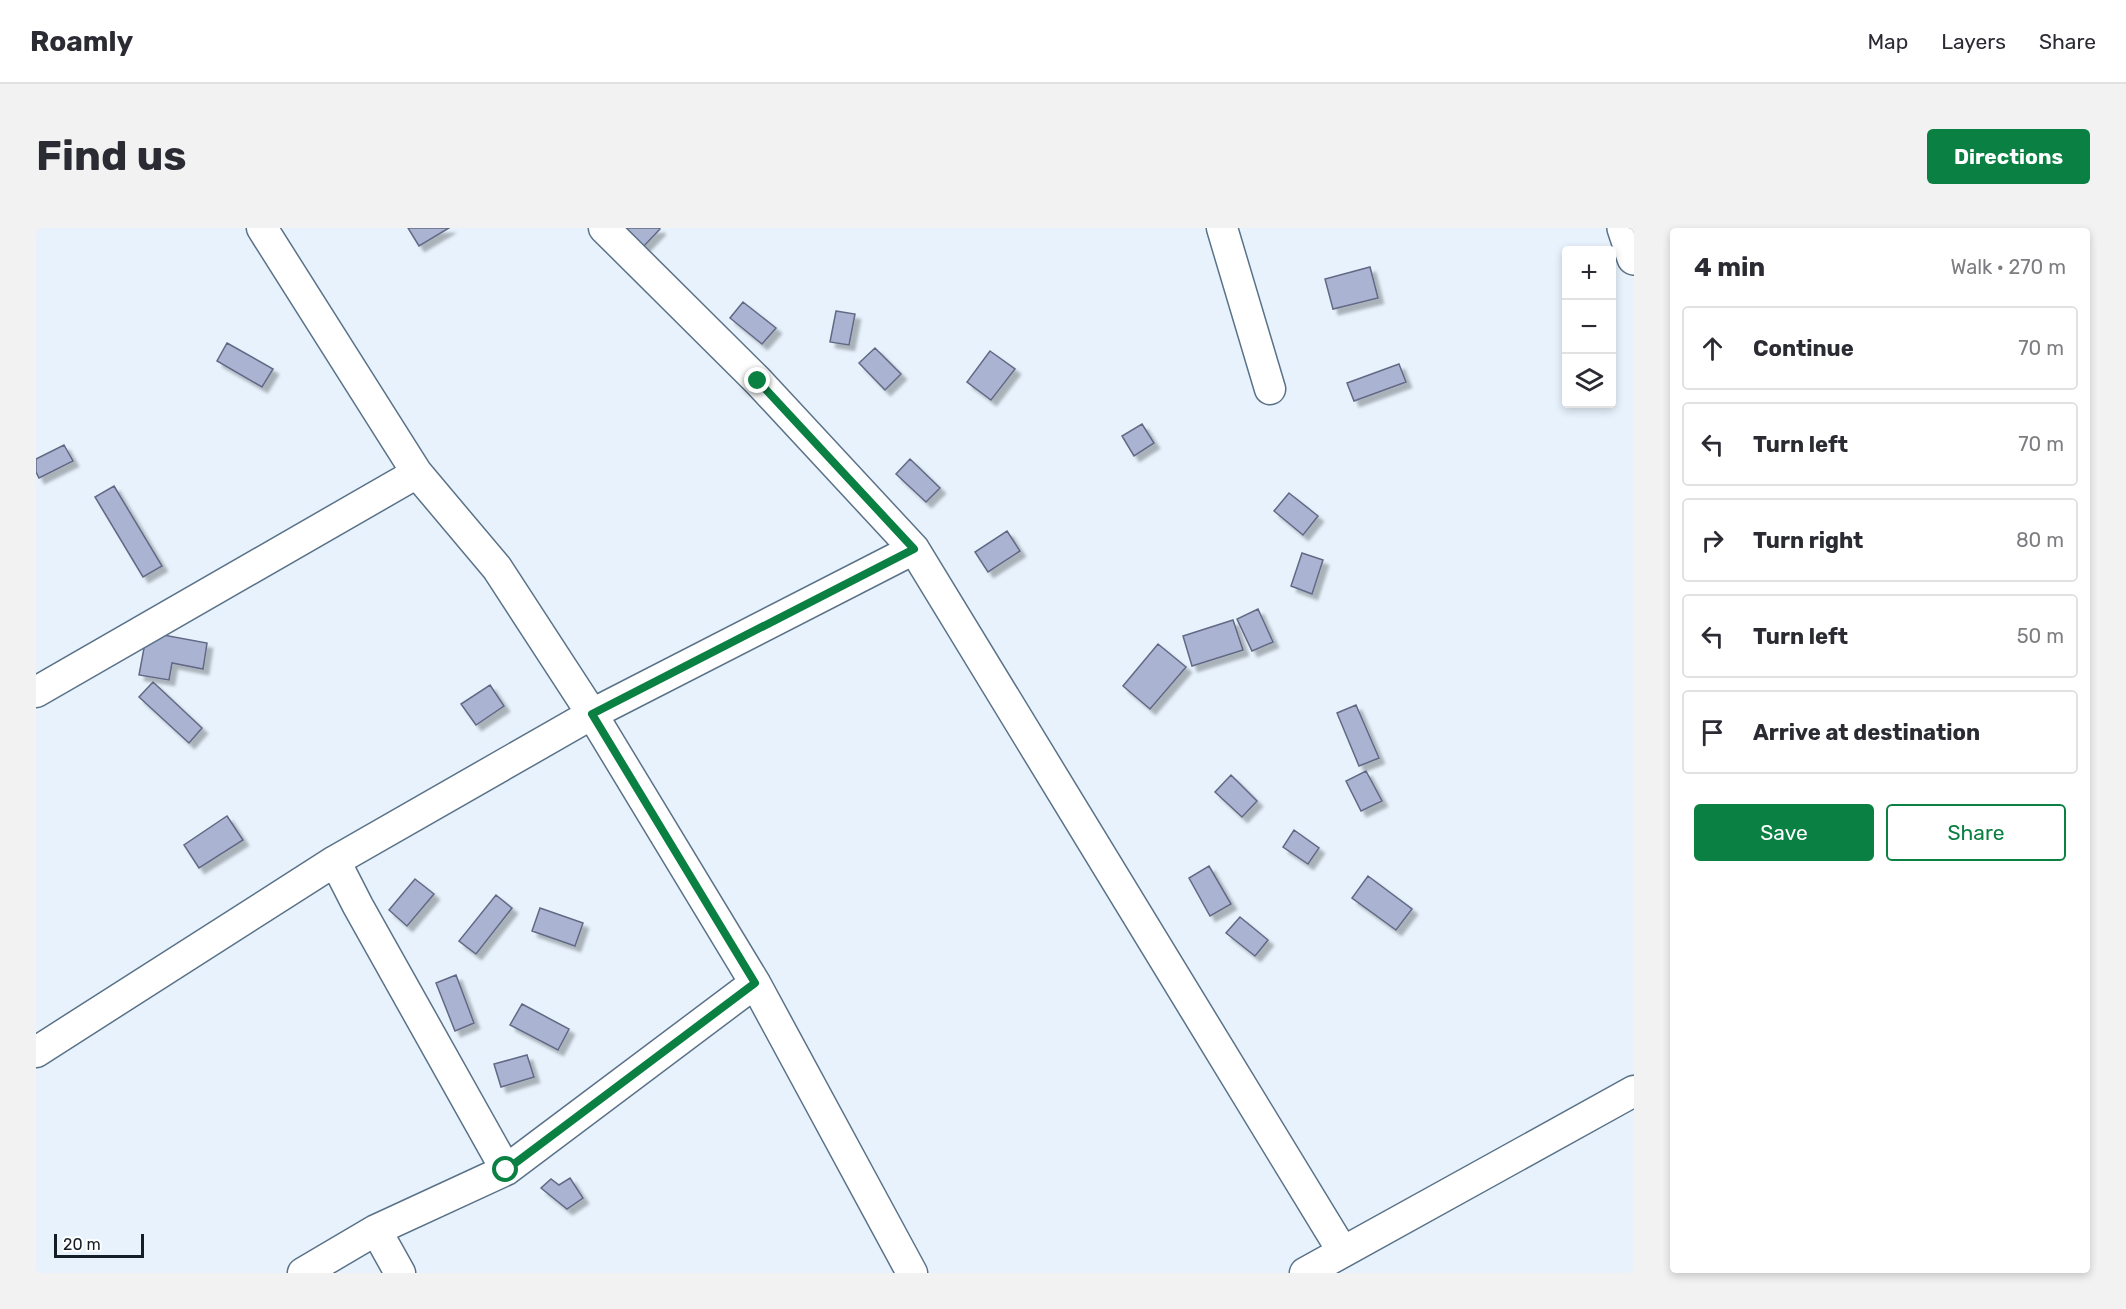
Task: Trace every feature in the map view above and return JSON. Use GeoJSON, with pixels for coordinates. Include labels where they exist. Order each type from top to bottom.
{"type":"FeatureCollection","features":[{"type":"Feature","properties":{"kind":"street"},"geometry":{"type":"LineString","coordinates":[[261,228],[417,473],[497,568],[592,714],[755,983],[912,1273]]}},
{"type":"Feature","properties":{"kind":"street"},"geometry":{"type":"LineString","coordinates":[[604,228],[758,381],[914,549],[1343,1252]]}},
{"type":"Feature","properties":{"kind":"street"},"geometry":{"type":"LineString","coordinates":[[1222,228],[1270,390]]}},
{"type":"Feature","properties":{"kind":"street"},"geometry":{"type":"LineString","coordinates":[[1624,228],[1634,258]]}},
{"type":"Feature","properties":{"kind":"street"},"geometry":{"type":"LineString","coordinates":[[36,692],[417,473]]}},
{"type":"Feature","properties":{"kind":"street"},"geometry":{"type":"LineString","coordinates":[[36,1052],[335,861],[592,714],[914,549]]}},
{"type":"Feature","properties":{"kind":"street"},"geometry":{"type":"LineString","coordinates":[[335,861],[357,906],[506,1170]]}},
{"type":"Feature","properties":{"kind":"street"},"geometry":{"type":"LineString","coordinates":[[303,1273],[376,1230],[506,1170],[755,983]]}},
{"type":"Feature","properties":{"kind":"street"},"geometry":{"type":"LineString","coordinates":[[1305,1273],[1634,1091]]}},
{"type":"Feature","properties":{"kind":"street"},"geometry":{"type":"LineString","coordinates":[[376,1230],[400,1273]]}},
{"type":"Feature","properties":{"kind":"building"},"geometry":{"type":"Polygon","coordinates":[[[408,228],[449,228],[419,246],[408,228]]]}},
{"type":"Feature","properties":{"kind":"building"},"geometry":{"type":"Polygon","coordinates":[[[622,228],[659,228],[660,229],[643,247],[622,228]]]}},
{"type":"Feature","properties":{"kind":"building"},"geometry":{"type":"Polygon","coordinates":[[[1370,267],[1378,298],[1333,309],[1325,279],[1370,267]]]}},
{"type":"Feature","properties":{"kind":"building"},"geometry":{"type":"Polygon","coordinates":[[[743,302],[776,328],[762,344],[730,318],[743,302]]]}},
{"type":"Feature","properties":{"kind":"building"},"geometry":{"type":"Polygon","coordinates":[[[836,311],[855,314],[849,345],[830,342],[836,311]]]}},
{"type":"Feature","properties":{"kind":"building"},"geometry":{"type":"Polygon","coordinates":[[[227,343],[273,369],[262,387],[217,361],[227,343]]]}},
{"type":"Feature","properties":{"kind":"building"},"geometry":{"type":"Polygon","coordinates":[[[875,348],[901,374],[885,390],[859,363],[875,348]]]}},
{"type":"Feature","properties":{"kind":"building"},"geometry":{"type":"Polygon","coordinates":[[[990,351],[1015,369],[991,400],[967,382],[990,351]]]}},
{"type":"Feature","properties":{"kind":"building"},"geometry":{"type":"Polygon","coordinates":[[[1399,364],[1406,382],[1354,401],[1347,383],[1399,364]]]}},
{"type":"Feature","properties":{"kind":"building"},"geometry":{"type":"Polygon","coordinates":[[[1142,424],[1154,443],[1134,456],[1122,436],[1142,424]]]}},
{"type":"Feature","properties":{"kind":"building"},"geometry":{"type":"Polygon","coordinates":[[[64,445],[73,461],[39,478],[36,472],[36,459],[64,445]]]}},
{"type":"Feature","properties":{"kind":"building"},"geometry":{"type":"Polygon","coordinates":[[[910,459],[940,488],[926,502],[896,474],[910,459]]]}},
{"type":"Feature","properties":{"kind":"building"},"geometry":{"type":"Polygon","coordinates":[[[114,486],[162,566],[143,577],[95,497],[114,486]]]}},
{"type":"Feature","properties":{"kind":"building"},"geometry":{"type":"Polygon","coordinates":[[[1289,493],[1318,516],[1303,535],[1274,511],[1289,493]]]}},
{"type":"Feature","properties":{"kind":"building"},"geometry":{"type":"Polygon","coordinates":[[[1007,531],[1020,551],[988,572],[975,552],[1007,531]]]}},
{"type":"Feature","properties":{"kind":"building"},"geometry":{"type":"Polygon","coordinates":[[[1302,553],[1323,560],[1312,594],[1291,586],[1302,553]]]}},
{"type":"Feature","properties":{"kind":"building"},"geometry":{"type":"Polygon","coordinates":[[[1258,609],[1273,642],[1252,651],[1237,619],[1258,609]]]}},
{"type":"Feature","properties":{"kind":"building"},"geometry":{"type":"Polygon","coordinates":[[[1233,620],[1243,650],[1192,666],[1183,636],[1233,620]]]}},
{"type":"Feature","properties":{"kind":"building"},"geometry":{"type":"Polygon","coordinates":[[[147,632],[207,643],[203,669],[172,663],[169,680],[139,675],[147,632]]]}},
{"type":"Feature","properties":{"kind":"building"},"geometry":{"type":"Polygon","coordinates":[[[1158,644],[1186,667],[1150,709],[1123,686],[1158,644]]]}},
{"type":"Feature","properties":{"kind":"building"},"geometry":{"type":"Polygon","coordinates":[[[153,682],[202,728],[189,743],[139,697],[153,682]]]}},
{"type":"Feature","properties":{"kind":"building"},"geometry":{"type":"Polygon","coordinates":[[[490,685],[504,706],[476,725],[461,704],[490,685]]]}},
{"type":"Feature","properties":{"kind":"building"},"geometry":{"type":"Polygon","coordinates":[[[1356,705],[1379,758],[1359,766],[1337,713],[1356,705]]]}},
{"type":"Feature","properties":{"kind":"building"},"geometry":{"type":"Polygon","coordinates":[[[1366,771],[1382,801],[1361,811],[1346,781],[1366,771]]]}},
{"type":"Feature","properties":{"kind":"building"},"geometry":{"type":"Polygon","coordinates":[[[1231,775],[1257,801],[1242,817],[1215,792],[1231,775]]]}},
{"type":"Feature","properties":{"kind":"building"},"geometry":{"type":"Polygon","coordinates":[[[227,816],[243,840],[199,868],[184,845],[227,816]]]}},
{"type":"Feature","properties":{"kind":"building"},"geometry":{"type":"Polygon","coordinates":[[[1294,830],[1319,848],[1308,864],[1283,847],[1294,830]]]}},
{"type":"Feature","properties":{"kind":"building"},"geometry":{"type":"Polygon","coordinates":[[[1209,866],[1231,904],[1210,916],[1189,878],[1209,866]]]}},
{"type":"Feature","properties":{"kind":"building"},"geometry":{"type":"Polygon","coordinates":[[[1368,876],[1412,909],[1396,930],[1352,898],[1368,876]]]}},
{"type":"Feature","properties":{"kind":"building"},"geometry":{"type":"Polygon","coordinates":[[[415,879],[434,894],[407,926],[389,910],[415,879]]]}},
{"type":"Feature","properties":{"kind":"building"},"geometry":{"type":"Polygon","coordinates":[[[496,895],[512,908],[476,954],[459,941],[496,895]]]}},
{"type":"Feature","properties":{"kind":"building"},"geometry":{"type":"Polygon","coordinates":[[[540,908],[583,923],[575,946],[532,931],[540,908]]]}},
{"type":"Feature","properties":{"kind":"building"},"geometry":{"type":"Polygon","coordinates":[[[1240,917],[1268,940],[1255,956],[1226,933],[1240,917]]]}},
{"type":"Feature","properties":{"kind":"building"},"geometry":{"type":"Polygon","coordinates":[[[456,975],[474,1023],[455,1031],[436,983],[456,975]]]}},
{"type":"Feature","properties":{"kind":"building"},"geometry":{"type":"Polygon","coordinates":[[[522,1004],[569,1029],[558,1050],[510,1025],[522,1004]]]}},
{"type":"Feature","properties":{"kind":"building"},"geometry":{"type":"Polygon","coordinates":[[[527,1055],[534,1077],[501,1087],[494,1064],[527,1055]]]}},
{"type":"Feature","properties":{"kind":"building"},"geometry":{"type":"Polygon","coordinates":[[[570,1178],[583,1198],[567,1209],[541,1188],[551,1179],[559,1185],[570,1178]]]}},
{"type":"Feature","properties":{"kind":"route"},"geometry":{"type":"LineString","coordinates":[[506,1170],[755,983],[592,714],[914,549],[758,381]]}}]}
